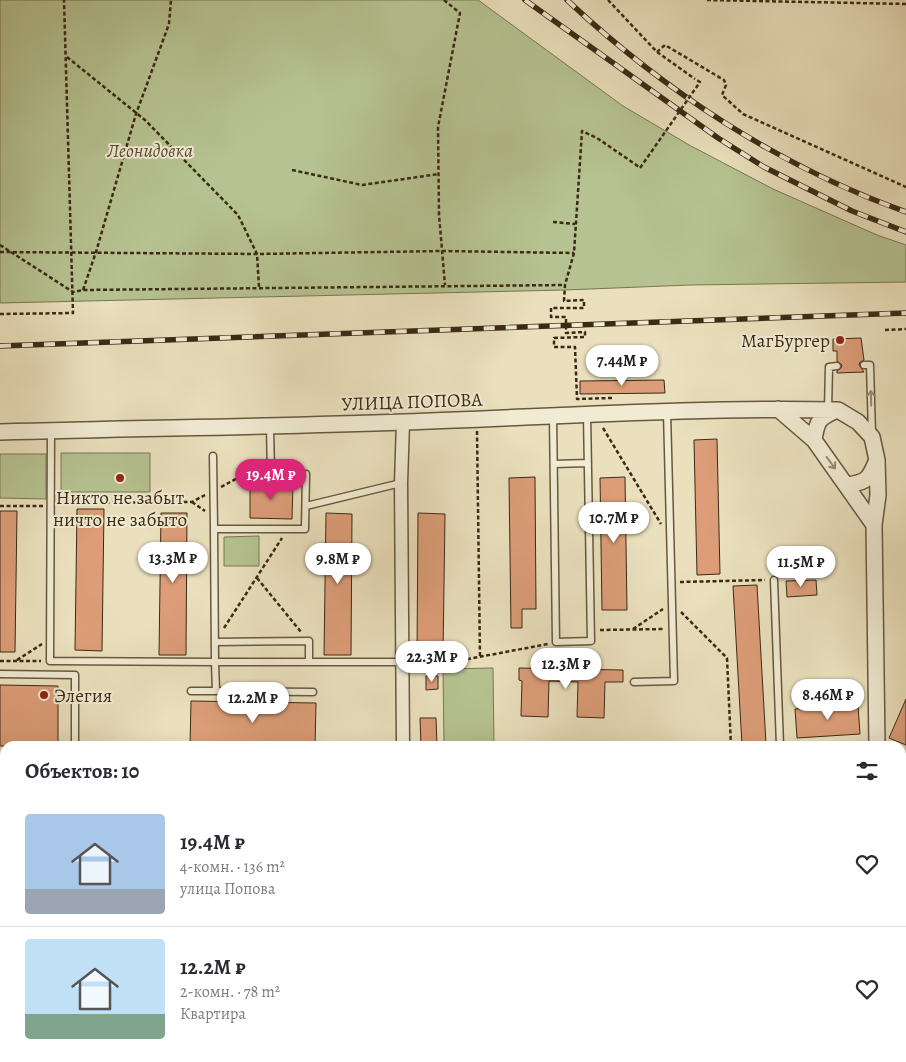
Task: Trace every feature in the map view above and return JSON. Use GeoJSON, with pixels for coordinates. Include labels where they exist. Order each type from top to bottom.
{"type":"FeatureCollection","features":[{"type":"Feature","properties":{"kind":"street"},"geometry":{"type":"LineString","coordinates":[[778,409],[814,440],[848,485],[874,525]]}},
{"type":"Feature","properties":{"kind":"street"},"geometry":{"type":"LineString","coordinates":[[814,440],[816,424],[823,416],[833,410],[858,422],[872,437],[877,460],[878,495],[874,525],[878,741]]}},
{"type":"Feature","properties":{"kind":"street","name":"УЛИЦА ПОПОВА"},"geometry":{"type":"LineString","coordinates":[[0,432],[403,422],[667,411],[833,410]]}},
{"type":"Feature","properties":{"kind":"street"},"geometry":{"type":"LineString","coordinates":[[403,422],[401,483],[403,741]]}},
{"type":"Feature","properties":{"kind":"street"},"geometry":{"type":"LineString","coordinates":[[848,485],[860,483],[870,477],[877,460]]}},
{"type":"Feature","properties":{"kind":"lane"},"geometry":{"type":"LineString","coordinates":[[864,365],[870,365],[872,437]]}},
{"type":"Feature","properties":{"kind":"lane"},"geometry":{"type":"LineString","coordinates":[[833,410],[829,367],[837,366]]}},
{"type":"Feature","properties":{"kind":"lane"},"geometry":{"type":"LineString","coordinates":[[634,682],[674,681],[667,411]]}},
{"type":"Feature","properties":{"kind":"lane"},"geometry":{"type":"LineString","coordinates":[[553,415],[556,642],[591,641],[587,414]]}},
{"type":"Feature","properties":{"kind":"lane"},"geometry":{"type":"LineString","coordinates":[[214,529],[306,529],[306,474],[271,474],[270,425]]}},
{"type":"Feature","properties":{"kind":"lane"},"geometry":{"type":"LineString","coordinates":[[51,431],[50,661],[403,662]]}},
{"type":"Feature","properties":{"kind":"lane"},"geometry":{"type":"LineString","coordinates":[[213,456],[216,691]]}},
{"type":"Feature","properties":{"kind":"lane"},"geometry":{"type":"LineString","coordinates":[[554,464],[588,463]]}},
{"type":"Feature","properties":{"kind":"lane"},"geometry":{"type":"LineString","coordinates":[[306,506],[401,483]]}},
{"type":"Feature","properties":{"kind":"lane"},"geometry":{"type":"LineString","coordinates":[[774,580],[780,741]]}},
{"type":"Feature","properties":{"kind":"lane"},"geometry":{"type":"LineString","coordinates":[[215,642],[309,641],[309,662]]}},
{"type":"Feature","properties":{"kind":"lane"},"geometry":{"type":"LineString","coordinates":[[0,674],[75,675],[75,741]]}},
{"type":"Feature","properties":{"kind":"lane"},"geometry":{"type":"LineString","coordinates":[[191,691],[314,692]]}},
{"type":"Feature","properties":{"kind":"path"},"geometry":{"type":"LineString","coordinates":[[0,314],[73,313],[64,0]]}},
{"type":"Feature","properties":{"kind":"path"},"geometry":{"type":"LineString","coordinates":[[83,290],[136,114],[169,24],[171,0]]}},
{"type":"Feature","properties":{"kind":"path"},"geometry":{"type":"LineString","coordinates":[[444,0],[460,14],[438,127],[445,285]]}},
{"type":"Feature","properties":{"kind":"path"},"geometry":{"type":"LineString","coordinates":[[608,0],[657,52],[700,82],[640,168],[597,138],[582,131],[574,253],[565,285],[564,300],[584,300],[584,308],[551,308],[552,317],[566,317],[566,333],[585,332],[585,337],[554,338],[554,347],[575,347],[577,399],[612,398]]}},
{"type":"Feature","properties":{"kind":"path"},"geometry":{"type":"LineString","coordinates":[[707,0],[906,4]]}},
{"type":"Feature","properties":{"kind":"path"},"geometry":{"type":"LineString","coordinates":[[657,52],[665,45],[724,80],[726,85],[722,95],[743,114],[906,187]]}},
{"type":"Feature","properties":{"kind":"path"},"geometry":{"type":"LineString","coordinates":[[67,57],[136,114],[146,120],[238,215],[257,254],[260,287]]}},
{"type":"Feature","properties":{"kind":"path"},"geometry":{"type":"LineString","coordinates":[[292,170],[362,185],[439,174]]}},
{"type":"Feature","properties":{"kind":"path"},"geometry":{"type":"LineString","coordinates":[[553,222],[576,224]]}},
{"type":"Feature","properties":{"kind":"path"},"geometry":{"type":"LineString","coordinates":[[0,245],[73,292],[83,290],[260,287],[565,285]]}},
{"type":"Feature","properties":{"kind":"path"},"geometry":{"type":"LineString","coordinates":[[0,252],[257,254],[442,251],[574,253]]}},
{"type":"Feature","properties":{"kind":"path"},"geometry":{"type":"LineString","coordinates":[[885,330],[906,329]]}},
{"type":"Feature","properties":{"kind":"path"},"geometry":{"type":"LineString","coordinates":[[601,424],[670,540]]}},
{"type":"Feature","properties":{"kind":"path"},"geometry":{"type":"LineString","coordinates":[[477,431],[480,657]]}},
{"type":"Feature","properties":{"kind":"path"},"geometry":{"type":"LineString","coordinates":[[0,506],[192,502],[245,474],[271,474]]}},
{"type":"Feature","properties":{"kind":"path"},"geometry":{"type":"LineString","coordinates":[[192,502],[214,517]]}},
{"type":"Feature","properties":{"kind":"path"},"geometry":{"type":"LineString","coordinates":[[215,642],[288,529]]}},
{"type":"Feature","properties":{"kind":"path"},"geometry":{"type":"LineString","coordinates":[[257,578],[309,641]]}},
{"type":"Feature","properties":{"kind":"path"},"geometry":{"type":"LineString","coordinates":[[672,582],[774,580]]}},
{"type":"Feature","properties":{"kind":"path"},"geometry":{"type":"LineString","coordinates":[[633,629],[672,603],[727,658],[731,741]]}},
{"type":"Feature","properties":{"kind":"path"},"geometry":{"type":"LineString","coordinates":[[591,630],[672,628]]}},
{"type":"Feature","properties":{"kind":"path"},"geometry":{"type":"LineString","coordinates":[[16,661],[50,639]]}},
{"type":"Feature","properties":{"kind":"path"},"geometry":{"type":"LineString","coordinates":[[403,662],[480,657],[556,642]]}},
{"type":"Feature","properties":{"kind":"path"},"geometry":{"type":"LineString","coordinates":[[0,661],[50,661]]}},
{"type":"Feature","properties":{"kind":"green space","name":"Леонидовка"},"geometry":{"type":"Polygon","coordinates":[[[0,0],[478,0],[623,106],[691,146],[773,189],[877,235],[906,245],[906,282],[690,285],[565,290],[0,303],[0,0]]]}},
{"type":"Feature","properties":{"kind":"green space"},"geometry":{"type":"Polygon","coordinates":[[[61,453],[150,453],[150,492],[61,492],[61,453]]]}},
{"type":"Feature","properties":{"kind":"green space"},"geometry":{"type":"Polygon","coordinates":[[[0,454],[46,454],[46,499],[0,498],[0,454]]]}},
{"type":"Feature","properties":{"kind":"green space"},"geometry":{"type":"Polygon","coordinates":[[[259,536],[259,566],[224,566],[224,537],[259,536]]]}},
{"type":"Feature","properties":{"kind":"green space"},"geometry":{"type":"Polygon","coordinates":[[[493,668],[494,741],[444,741],[443,669],[493,668]]]}},
{"type":"Feature","properties":{"kind":"building"},"geometry":{"type":"Polygon","coordinates":[[[861,338],[864,360],[859,365],[864,372],[837,373],[842,365],[837,361],[837,351],[833,351],[833,339],[861,338]]]}},
{"type":"Feature","properties":{"kind":"building"},"geometry":{"type":"Polygon","coordinates":[[[664,380],[665,393],[580,394],[580,381],[664,380]]]}},
{"type":"Feature","properties":{"kind":"building"},"geometry":{"type":"Polygon","coordinates":[[[717,439],[720,574],[697,575],[694,440],[717,439]]]}},
{"type":"Feature","properties":{"kind":"building"},"geometry":{"type":"Polygon","coordinates":[[[535,477],[536,609],[522,609],[522,628],[511,628],[509,478],[535,477]]]}},
{"type":"Feature","properties":{"kind":"building"},"geometry":{"type":"Polygon","coordinates":[[[625,477],[627,610],[602,610],[600,478],[625,477]]]}},
{"type":"Feature","properties":{"kind":"building"},"geometry":{"type":"Polygon","coordinates":[[[250,483],[293,484],[292,519],[250,518],[250,483]]]}},
{"type":"Feature","properties":{"kind":"building"},"geometry":{"type":"Polygon","coordinates":[[[77,509],[104,509],[102,651],[75,650],[77,509]]]}},
{"type":"Feature","properties":{"kind":"building"},"geometry":{"type":"Polygon","coordinates":[[[0,511],[17,511],[15,652],[0,652],[0,511]]]}},
{"type":"Feature","properties":{"kind":"building"},"geometry":{"type":"Polygon","coordinates":[[[161,513],[187,513],[186,655],[159,655],[161,513]]]}},
{"type":"Feature","properties":{"kind":"building"},"geometry":{"type":"Polygon","coordinates":[[[326,513],[352,514],[351,655],[324,655],[326,513]]]}},
{"type":"Feature","properties":{"kind":"building"},"geometry":{"type":"Polygon","coordinates":[[[418,513],[445,514],[443,655],[417,655],[418,513]]]}},
{"type":"Feature","properties":{"kind":"building"},"geometry":{"type":"Polygon","coordinates":[[[816,580],[817,595],[787,597],[786,581],[816,580]]]}},
{"type":"Feature","properties":{"kind":"building"},"geometry":{"type":"Polygon","coordinates":[[[757,585],[766,741],[742,741],[733,586],[757,585]]]}},
{"type":"Feature","properties":{"kind":"building"},"geometry":{"type":"Polygon","coordinates":[[[519,668],[623,670],[623,682],[605,682],[604,718],[577,717],[578,682],[549,681],[548,717],[521,716],[522,681],[519,680],[519,668]]]}},
{"type":"Feature","properties":{"kind":"building"},"geometry":{"type":"Polygon","coordinates":[[[426,676],[438,676],[438,689],[426,690],[426,676]]]}},
{"type":"Feature","properties":{"kind":"building"},"geometry":{"type":"Polygon","coordinates":[[[0,685],[58,686],[58,741],[0,741],[0,685]]]}},
{"type":"Feature","properties":{"kind":"building"},"geometry":{"type":"Polygon","coordinates":[[[906,699],[906,741],[896,741],[889,738],[906,699]]]}},
{"type":"Feature","properties":{"kind":"building"},"geometry":{"type":"Polygon","coordinates":[[[191,701],[316,703],[315,741],[190,741],[191,701]]]}},
{"type":"Feature","properties":{"kind":"building"},"geometry":{"type":"Polygon","coordinates":[[[858,705],[860,734],[797,738],[795,709],[858,705]]]}},
{"type":"Feature","properties":{"kind":"building"},"geometry":{"type":"Polygon","coordinates":[[[420,718],[436,718],[437,741],[421,741],[420,718]]]}},
{"type":"Feature","properties":{"kind":"railway"},"geometry":{"type":"LineString","coordinates":[[525,0],[718,138],[764,167],[852,211],[906,232]]}},
{"type":"Feature","properties":{"kind":"railway"},"geometry":{"type":"LineString","coordinates":[[567,0],[643,65],[726,123],[814,173],[859,194],[906,212]]}},
{"type":"Feature","properties":{"kind":"railway"},"geometry":{"type":"LineString","coordinates":[[0,346],[906,313]]}},
{"type":"Feature","properties":{"kind":"place","name":"МагБургер"},"geometry":{"type":"Point","coordinates":[840,340]}},
{"type":"Feature","properties":{"kind":"place","name":"Никто не забыт ничто не забыто"},"geometry":{"type":"Point","coordinates":[120,478]}},
{"type":"Feature","properties":{"kind":"place","name":"Элегия"},"geometry":{"type":"Point","coordinates":[44,695]}}]}
